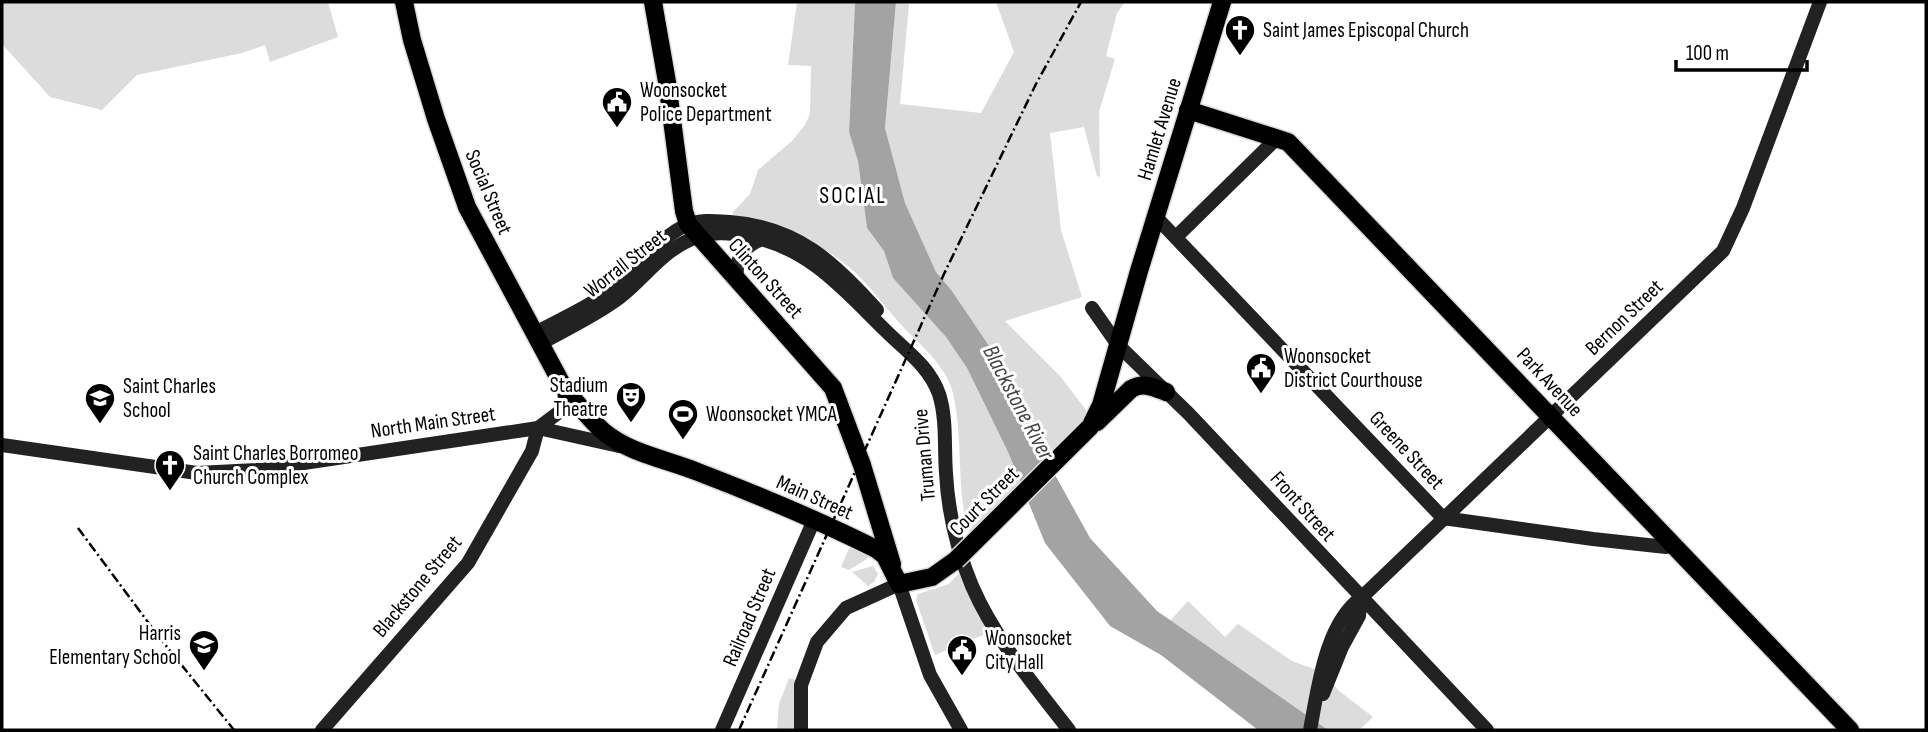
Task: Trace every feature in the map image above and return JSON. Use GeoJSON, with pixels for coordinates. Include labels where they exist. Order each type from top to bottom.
{"type":"FeatureCollection","features":[{"type":"Feature","properties":{"kind":"main road","name":"Social Street"},"geometry":{"type":"LineString","coordinates":[[404,2],[412,40],[460,190],[477,227],[564,388]]}},
{"type":"Feature","properties":{"kind":"main road"},"geometry":{"type":"LineString","coordinates":[[653,2],[667,82],[684,212],[693,230]]}},
{"type":"Feature","properties":{"kind":"main road","name":"Hamlet Avenue"},"geometry":{"type":"LineString","coordinates":[[1139,271],[1222,2]]}},
{"type":"Feature","properties":{"kind":"main road","name":"Bernon Street"},"geometry":{"type":"LineString","coordinates":[[1311,725],[1325,676],[1359,616],[1361,598],[1723,251],[1744,208],[1819,2]]}},
{"type":"Feature","properties":{"kind":"main road","name":"Park Avenue"},"geometry":{"type":"LineString","coordinates":[[1188,110],[1289,142],[1850,730]]}},
{"type":"Feature","properties":{"kind":"main road"},"geometry":{"type":"LineString","coordinates":[[1176,237],[1276,139]]}},
{"type":"Feature","properties":{"kind":"main road","name":"Greene Street"},"geometry":{"type":"LineString","coordinates":[[1156,217],[1443,518],[1666,547]]}},
{"type":"Feature","properties":{"kind":"main road","name":"Truman Drive"},"geometry":{"type":"LineString","coordinates":[[693,230],[720,221],[755,225],[784,234],[813,249],[835,266],[871,303],[917,358]]}},
{"type":"Feature","properties":{"kind":"main road","name":"Worrall Street"},"geometry":{"type":"LineString","coordinates":[[538,338],[617,286],[675,232],[693,230]]}},
{"type":"Feature","properties":{"kind":"main road","name":"Truman Drive"},"geometry":{"type":"LineString","coordinates":[[693,230],[762,239],[786,247],[815,264],[925,366],[939,396],[949,503],[956,537],[972,584],[1008,650],[1069,730]]}},
{"type":"Feature","properties":{"kind":"main road","name":"Clinton Street"},"geometry":{"type":"LineString","coordinates":[[693,230],[833,388],[862,465],[897,577]]}},
{"type":"Feature","properties":{"kind":"main road"},"geometry":{"type":"LineString","coordinates":[[737,280],[740,255],[751,243],[762,239]]}},
{"type":"Feature","properties":{"kind":"main road","name":"Court Street"},"geometry":{"type":"LineString","coordinates":[[897,577],[932,577],[956,560],[1092,425],[1139,271]]}},
{"type":"Feature","properties":{"kind":"main road","name":"Front Street"},"geometry":{"type":"LineString","coordinates":[[1092,308],[1118,345],[1166,392],[1487,730]]}},
{"type":"Feature","properties":{"kind":"main road"},"geometry":{"type":"LineString","coordinates":[[1092,425],[1138,385],[1166,392]]}},
{"type":"Feature","properties":{"kind":"main road","name":"Blackstone Street"},"geometry":{"type":"LineString","coordinates":[[322,730],[468,564],[532,451],[538,428],[562,410],[564,388]]}},
{"type":"Feature","properties":{"kind":"main road","name":"Main Street"},"geometry":{"type":"LineString","coordinates":[[564,388],[604,432],[630,449],[702,473],[814,520],[885,556],[897,577],[930,675],[961,730]]}},
{"type":"Feature","properties":{"kind":"main road"},"geometry":{"type":"LineString","coordinates":[[538,428],[630,449]]}},
{"type":"Feature","properties":{"kind":"main road","name":"North Main Street"},"geometry":{"type":"LineString","coordinates":[[2,445],[188,472],[234,473],[538,428]]}},
{"type":"Feature","properties":{"kind":"main road","name":"Railroad Street"},"geometry":{"type":"LineString","coordinates":[[722,730],[814,520]]}},
{"type":"Feature","properties":{"kind":"main road"},"geometry":{"type":"LineString","coordinates":[[864,543],[877,538],[882,530]]}},
{"type":"Feature","properties":{"kind":"main road"},"geometry":{"type":"LineString","coordinates":[[801,730],[802,685],[817,642],[846,608],[897,577]]}},
{"type":"Feature","properties":{"kind":"shaded area"},"geometry":{"type":"Polygon","coordinates":[[[2,2],[328,2],[338,37],[270,62],[265,45],[242,53],[137,75],[102,110],[50,97],[2,44],[2,2]]]}},
{"type":"Feature","properties":{"kind":"shaded area"},"geometry":{"type":"Polygon","coordinates":[[[797,2],[855,2],[849,132],[858,161],[867,228],[884,251],[893,278],[946,337],[967,368],[1008,452],[1023,490],[970,536],[965,519],[953,393],[940,367],[864,282],[836,257],[794,234],[733,215],[750,194],[758,170],[792,141],[810,114],[811,66],[788,65],[797,2]]]}},
{"type":"Feature","properties":{"kind":"shaded area"},"geometry":{"type":"Polygon","coordinates":[[[996,2],[1125,2],[1117,13],[1106,56],[1115,59],[1099,112],[1100,177],[1097,176],[1084,127],[1050,133],[1061,230],[1082,297],[1005,321],[1060,376],[1092,418],[1049,464],[1006,371],[936,272],[905,203],[885,128],[896,3],[909,4],[900,104],[981,113],[1014,52],[996,2]]]}},
{"type":"Feature","properties":{"kind":"shaded area"},"geometry":{"type":"Polygon","coordinates":[[[850,546],[868,556],[849,570],[841,567],[850,546]]]}},
{"type":"Feature","properties":{"kind":"shaded area"},"geometry":{"type":"Polygon","coordinates":[[[873,566],[878,574],[868,586],[852,572],[873,566]]]}},
{"type":"Feature","properties":{"kind":"shaded area"},"geometry":{"type":"Polygon","coordinates":[[[959,573],[988,633],[935,655],[916,600],[918,594],[949,584],[959,573]]]}},
{"type":"Feature","properties":{"kind":"shaded area"},"geometry":{"type":"Polygon","coordinates":[[[1188,601],[1225,637],[1238,624],[1292,661],[1325,673],[1338,690],[1373,717],[1359,730],[1328,730],[1170,621],[1188,601]]]}},
{"type":"Feature","properties":{"kind":"shaded area"},"geometry":{"type":"Polygon","coordinates":[[[789,678],[806,683],[804,730],[777,730],[779,704],[789,678]]]}},
{"type":"Feature","properties":{"kind":"water","name":"Blackstone River"},"geometry":{"type":"Polygon","coordinates":[[[855,2],[896,2],[885,128],[905,203],[936,272],[1006,371],[1049,464],[1090,538],[1157,611],[1328,730],[1258,730],[1161,655],[1110,626],[1045,543],[1008,452],[967,368],[946,337],[893,278],[884,251],[867,228],[858,161],[849,132],[855,2]]]}},
{"type":"Feature","properties":{"kind":"railway"},"geometry":{"type":"LineString","coordinates":[[739,730],[944,274],[1036,84],[1081,2]]}},
{"type":"Feature","properties":{"kind":"railway"},"geometry":{"type":"LineString","coordinates":[[78,528],[159,637],[234,730]]}},
{"type":"Feature","properties":{"kind":"place","name":"Saint James Episcopal Church"},"geometry":{"type":"Point","coordinates":[1240,57]}},
{"type":"Feature","properties":{"kind":"place","name":"Woonsocket Police Department"},"geometry":{"type":"Point","coordinates":[617,129]}},
{"type":"Feature","properties":{"kind":"place","name":"Woonsocket District Courthouse"},"geometry":{"type":"Point","coordinates":[1261,395]}},
{"type":"Feature","properties":{"kind":"place","name":"Stadium Theatre"},"geometry":{"type":"Point","coordinates":[631,424]}},
{"type":"Feature","properties":{"kind":"place","name":"Saint Charles School"},"geometry":{"type":"Point","coordinates":[100,425]}},
{"type":"Feature","properties":{"kind":"place","name":"Woonsocket YMCA"},"geometry":{"type":"Point","coordinates":[683,441]}},
{"type":"Feature","properties":{"kind":"place","name":"Saint Charles Borromeo Church Complex"},"geometry":{"type":"Point","coordinates":[170,492]}},
{"type":"Feature","properties":{"kind":"place","name":"Harris Elementary School"},"geometry":{"type":"Point","coordinates":[204,672]}},
{"type":"Feature","properties":{"kind":"place","name":"Woonsocket City Hall"},"geometry":{"type":"Point","coordinates":[962,677]}},
{"type":"Feature","properties":{"kind":"district","name":"SOCIAL"},"geometry":{"type":"Point","coordinates":[853,195]}}]}
